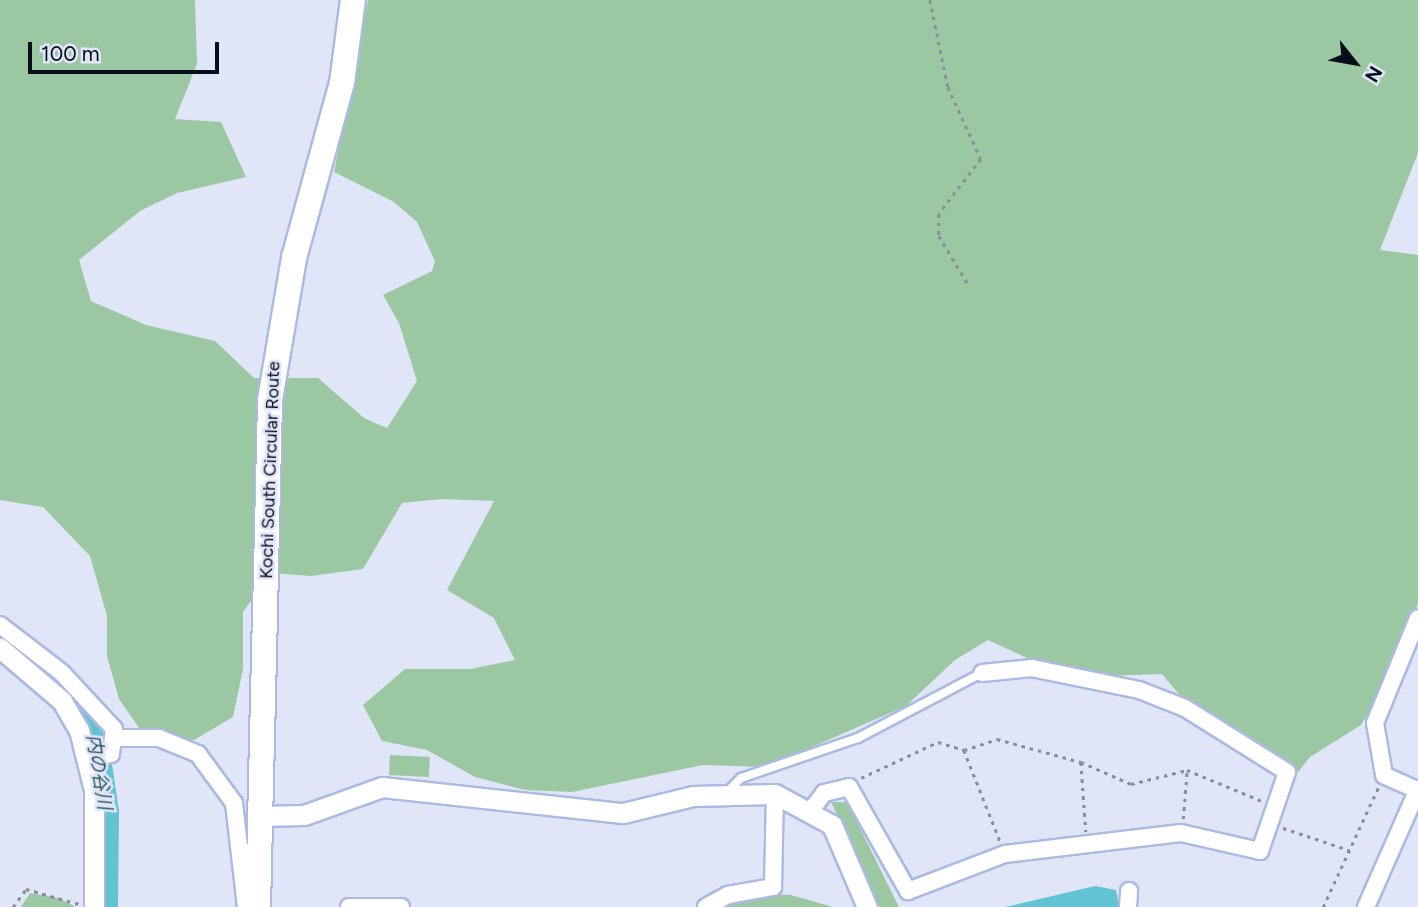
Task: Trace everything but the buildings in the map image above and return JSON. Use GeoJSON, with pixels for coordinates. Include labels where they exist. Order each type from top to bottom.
{"type":"FeatureCollection","features":[{"type":"Feature","properties":{"kind":"main road","name":"Kochi South Circular Route"},"geometry":{"type":"LineString","coordinates":[[258,907],[276,342],[342,83],[353,0]]}},
{"type":"Feature","properties":{"kind":"street"},"geometry":{"type":"LineString","coordinates":[[1366,907],[1418,790],[1384,775],[1375,723],[1418,618]]}},
{"type":"Feature","properties":{"kind":"street"},"geometry":{"type":"LineString","coordinates":[[0,625],[62,673],[117,737],[159,738],[198,754],[234,803],[246,907]]}},
{"type":"Feature","properties":{"kind":"street"},"geometry":{"type":"LineString","coordinates":[[0,648],[62,701],[99,757],[94,907]]}},
{"type":"Feature","properties":{"kind":"street"},"geometry":{"type":"LineString","coordinates":[[812,809],[824,793],[844,786],[908,891],[1005,854],[1181,833],[1260,851],[1287,772],[1185,708],[1139,690],[1032,668],[982,673]]}},
{"type":"Feature","properties":{"kind":"street"},"geometry":{"type":"LineString","coordinates":[[99,757],[117,737]]}},
{"type":"Feature","properties":{"kind":"street"},"geometry":{"type":"LineString","coordinates":[[259,816],[304,815],[382,788],[623,813],[681,798],[775,794],[812,809],[847,849],[867,907]]}},
{"type":"Feature","properties":{"kind":"street"},"geometry":{"type":"LineString","coordinates":[[706,907],[728,895],[774,887],[775,794]]}},
{"type":"Feature","properties":{"kind":"street"},"geometry":{"type":"LineString","coordinates":[[349,907],[401,907]]}},
{"type":"Feature","properties":{"kind":"lane"},"geometry":{"type":"LineString","coordinates":[[723,796],[740,778],[858,738],[982,673]]}},
{"type":"Feature","properties":{"kind":"path"},"geometry":{"type":"LineString","coordinates":[[930,0],[948,87],[981,159],[939,214],[939,236],[969,286]]}},
{"type":"Feature","properties":{"kind":"path"},"geometry":{"type":"LineString","coordinates":[[844,786],[938,742],[964,750],[997,739],[1081,762],[1130,784],[1187,770],[1275,806]]}},
{"type":"Feature","properties":{"kind":"path"},"geometry":{"type":"LineString","coordinates":[[964,750],[1005,854]]}},
{"type":"Feature","properties":{"kind":"path"},"geometry":{"type":"LineString","coordinates":[[1081,762],[1087,844]]}},
{"type":"Feature","properties":{"kind":"path"},"geometry":{"type":"LineString","coordinates":[[1181,833],[1187,770]]}},
{"type":"Feature","properties":{"kind":"path"},"geometry":{"type":"LineString","coordinates":[[1323,907],[1384,775]]}},
{"type":"Feature","properties":{"kind":"path"},"geometry":{"type":"LineString","coordinates":[[1269,824],[1349,850]]}},
{"type":"Feature","properties":{"kind":"path"},"geometry":{"type":"LineString","coordinates":[[13,907],[26,889],[86,907]]}},
{"type":"Feature","properties":{"kind":"green space"},"geometry":{"type":"Polygon","coordinates":[[[0,0],[195,0],[197,64],[175,119],[221,122],[246,177],[177,193],[140,211],[79,260],[91,301],[146,325],[215,341],[254,378],[318,378],[364,418],[387,428],[417,381],[399,323],[383,295],[432,271],[435,261],[417,222],[394,202],[334,172],[368,0],[1418,0],[1418,153],[1380,250],[1418,255],[1418,603],[1398,664],[1361,725],[1310,757],[1298,772],[1184,700],[1162,674],[1106,676],[1040,664],[988,640],[955,660],[906,706],[766,767],[703,765],[572,792],[525,790],[475,777],[427,750],[382,741],[363,705],[405,669],[470,669],[515,660],[494,618],[447,590],[494,501],[442,499],[402,503],[363,569],[311,576],[271,573],[243,612],[243,669],[233,717],[194,740],[144,735],[119,699],[107,656],[107,616],[90,556],[43,507],[0,500],[0,0]]]}},
{"type":"Feature","properties":{"kind":"green space"},"geometry":{"type":"Polygon","coordinates":[[[390,755],[430,757],[429,777],[389,775],[390,755]]]}},
{"type":"Feature","properties":{"kind":"green space"},"geometry":{"type":"Polygon","coordinates":[[[831,802],[847,802],[899,907],[880,907],[831,802]]]}},
{"type":"Feature","properties":{"kind":"green space"},"geometry":{"type":"Polygon","coordinates":[[[30,893],[59,898],[76,907],[21,907],[30,893]]]}},
{"type":"Feature","properties":{"kind":"green space"},"geometry":{"type":"Polygon","coordinates":[[[752,893],[791,895],[833,907],[718,907],[752,893]]]}},
{"type":"Feature","properties":{"kind":"water"},"geometry":{"type":"Polygon","coordinates":[[[1095,886],[1116,890],[1119,907],[1005,907],[1095,886]]]}},
{"type":"Feature","properties":{"kind":"waterway","name":"内の谷川"},"geometry":{"type":"LineString","coordinates":[[0,636],[42,664],[95,731],[107,811],[106,907]]}}]}
